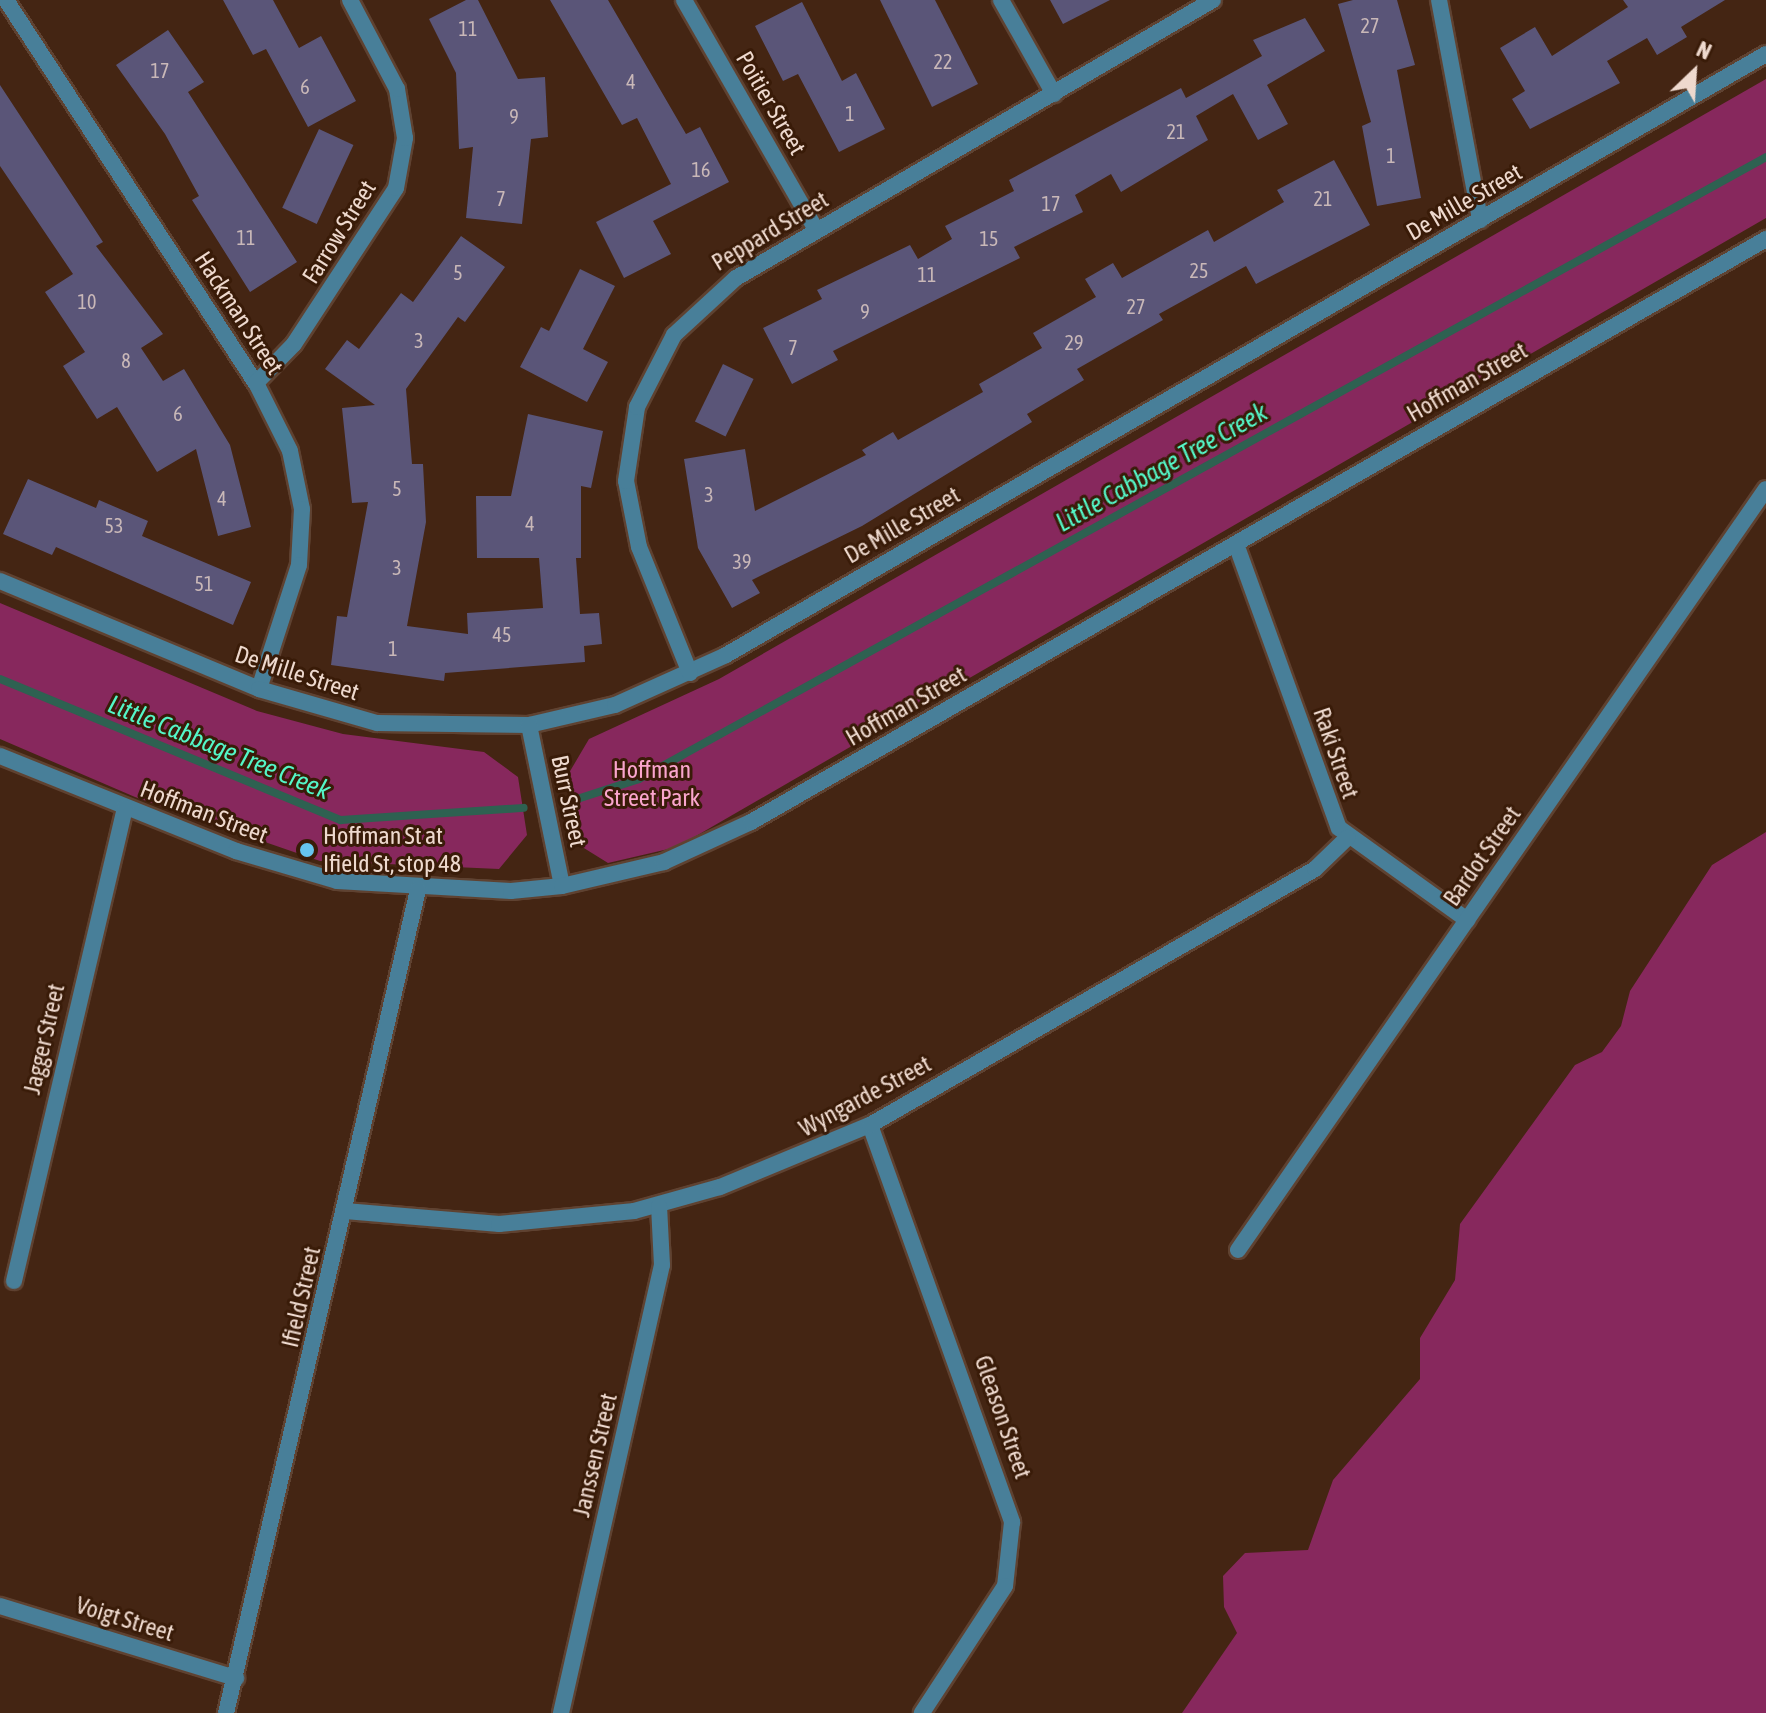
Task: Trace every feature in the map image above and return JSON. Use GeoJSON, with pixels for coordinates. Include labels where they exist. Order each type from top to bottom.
{"type":"FeatureCollection","features":[{"type":"Feature","properties":{"kind":"street","name":"Hackman Street"},"geometry":{"type":"LineString","coordinates":[[6,0],[256,383],[290,451],[302,509],[292,595],[259,689]]}},
{"type":"Feature","properties":{"kind":"street","name":"Farrow Street"},"geometry":{"type":"LineString","coordinates":[[256,383],[294,344],[396,188],[405,138],[397,89],[350,0]]}},
{"type":"Feature","properties":{"kind":"street","name":"Poitier Street"},"geometry":{"type":"LineString","coordinates":[[684,0],[816,230]]}},
{"type":"Feature","properties":{"kind":"street"},"geometry":{"type":"LineString","coordinates":[[1001,0],[1054,94]]}},
{"type":"Feature","properties":{"kind":"street","name":"Peppard Street"},"geometry":{"type":"LineString","coordinates":[[690,673],[629,509],[627,457],[637,407],[692,314],[736,278],[1213,0]]}},
{"type":"Feature","properties":{"kind":"street"},"geometry":{"type":"LineString","coordinates":[[1439,0],[1480,220]]}},
{"type":"Feature","properties":{"kind":"street","name":"De Mille Street"},"geometry":{"type":"LineString","coordinates":[[0,581],[259,689],[377,723],[529,725],[615,705],[690,673],[1766,54]]}},
{"type":"Feature","properties":{"kind":"street","name":"Hoffman Street"},"geometry":{"type":"LineString","coordinates":[[0,756],[125,808],[299,872],[418,890],[562,886],[711,844],[1766,239]]}},
{"type":"Feature","properties":{"kind":"street","name":"Bardot Street"},"geometry":{"type":"LineString","coordinates":[[1238,1250],[1766,489]]}},
{"type":"Feature","properties":{"kind":"street","name":"Raki Street"},"geometry":{"type":"LineString","coordinates":[[1236,544],[1323,794],[1347,838],[1467,920]]}},
{"type":"Feature","properties":{"kind":"street","name":"Burr Street"},"geometry":{"type":"LineString","coordinates":[[529,725],[562,886]]}},
{"type":"Feature","properties":{"kind":"street","name":"Jagger Street"},"geometry":{"type":"LineString","coordinates":[[14,1281],[125,808]]}},
{"type":"Feature","properties":{"kind":"street","name":"Wyngarde Street"},"geometry":{"type":"LineString","coordinates":[[345,1211],[499,1224],[659,1206],[813,1153],[870,1125],[1315,869],[1347,838]]}},
{"type":"Feature","properties":{"kind":"street","name":"Ifield Street"},"geometry":{"type":"LineString","coordinates":[[226,1713],[418,890]]}},
{"type":"Feature","properties":{"kind":"street","name":"Gleason Street"},"geometry":{"type":"LineString","coordinates":[[870,1125],[1012,1522],[1005,1586],[922,1713]]}},
{"type":"Feature","properties":{"kind":"street","name":"Janssen Street"},"geometry":{"type":"LineString","coordinates":[[561,1713],[662,1265],[659,1206]]}},
{"type":"Feature","properties":{"kind":"street","name":"Voigt Street"},"geometry":{"type":"LineString","coordinates":[[0,1606],[236,1678]]}},
{"type":"Feature","properties":{"kind":"green space","name":"Hoffman Street Park"},"geometry":{"type":"Polygon","coordinates":[[[1766,79],[1766,218],[677,847],[608,863],[579,845],[566,778],[589,739],[719,679],[1766,79]]]}},
{"type":"Feature","properties":{"kind":"green space"},"geometry":{"type":"Polygon","coordinates":[[[0,603],[257,711],[343,734],[484,752],[518,777],[527,835],[499,869],[320,861],[135,797],[0,739],[0,603]]]}},
{"type":"Feature","properties":{"kind":"green space"},"geometry":{"type":"Polygon","coordinates":[[[1766,832],[1766,1713],[1182,1713],[1237,1633],[1224,1607],[1223,1576],[1245,1553],[1308,1550],[1333,1480],[1420,1379],[1420,1338],[1455,1280],[1460,1224],[1575,1065],[1602,1052],[1621,1026],[1630,991],[1712,865],[1766,832]]]}},
{"type":"Feature","properties":{"kind":"building"},"geometry":{"type":"Polygon","coordinates":[[[223,0],[273,0],[299,48],[321,36],[356,101],[308,127],[266,49],[253,55],[223,0]]]}},
{"type":"Feature","properties":{"kind":"building"},"geometry":{"type":"Polygon","coordinates":[[[466,0],[478,0],[518,79],[545,77],[548,137],[531,139],[522,224],[466,218],[473,147],[459,149],[456,73],[429,19],[466,0]]]}},
{"type":"Feature","properties":{"kind":"building"},"geometry":{"type":"Polygon","coordinates":[[[550,0],[608,0],[686,134],[700,127],[729,182],[653,221],[671,254],[624,278],[596,222],[671,184],[637,118],[622,125],[550,0]]]}},
{"type":"Feature","properties":{"kind":"building"},"geometry":{"type":"Polygon","coordinates":[[[880,0],[935,0],[978,84],[932,107],[880,0]]]}},
{"type":"Feature","properties":{"kind":"building"},"geometry":{"type":"Polygon","coordinates":[[[1050,0],[1110,0],[1063,24],[1050,0]]]}},
{"type":"Feature","properties":{"kind":"building"},"geometry":{"type":"Polygon","coordinates":[[[1353,0],[1397,0],[1415,65],[1397,70],[1421,198],[1377,206],[1362,126],[1371,122],[1338,4],[1353,0]]]}},
{"type":"Feature","properties":{"kind":"building"},"geometry":{"type":"Polygon","coordinates":[[[1623,0],[1725,0],[1681,27],[1687,37],[1657,55],[1647,38],[1607,61],[1620,83],[1530,129],[1512,99],[1525,91],[1500,48],[1535,27],[1552,56],[1628,7],[1623,0]]]}},
{"type":"Feature","properties":{"kind":"building"},"geometry":{"type":"Polygon","coordinates":[[[802,2],[842,81],[856,73],[885,129],[839,152],[798,74],[783,81],[755,26],[802,2]]]}},
{"type":"Feature","properties":{"kind":"building"},"geometry":{"type":"Polygon","coordinates":[[[1305,18],[1325,51],[1267,85],[1288,124],[1258,140],[1233,94],[1196,116],[1208,140],[1121,192],[1111,174],[1075,195],[1083,212],[1014,247],[1020,258],[833,351],[838,360],[792,384],[763,328],[822,299],[817,290],[910,245],[918,259],[952,239],[945,226],[1014,191],[1009,180],[1181,88],[1186,98],[1262,56],[1253,40],[1305,18]]]}},
{"type":"Feature","properties":{"kind":"building"},"geometry":{"type":"Polygon","coordinates":[[[168,30],[204,82],[188,92],[297,262],[250,292],[192,200],[199,196],[165,134],[116,65],[168,30]]]}},
{"type":"Feature","properties":{"kind":"building"},"geometry":{"type":"Polygon","coordinates":[[[0,85],[103,242],[96,246],[163,334],[141,348],[163,381],[184,369],[230,445],[251,527],[218,536],[196,449],[157,472],[117,407],[97,419],[63,366],[85,352],[45,292],[73,274],[0,166],[0,85]]]}},
{"type":"Feature","properties":{"kind":"building"},"geometry":{"type":"Polygon","coordinates":[[[319,129],[353,145],[317,224],[282,208],[319,129]]]}},
{"type":"Feature","properties":{"kind":"building"},"geometry":{"type":"Polygon","coordinates":[[[1334,160],[1370,225],[1256,284],[1246,266],[1159,314],[1163,320],[1077,369],[1084,380],[1027,414],[1032,422],[862,526],[752,580],[760,593],[732,608],[698,548],[684,459],[745,449],[755,511],[866,455],[862,450],[893,432],[898,440],[983,392],[979,384],[1042,348],[1033,333],[1096,297],[1085,279],[1113,263],[1122,278],[1208,230],[1214,242],[1284,202],[1277,190],[1334,160]]]}},
{"type":"Feature","properties":{"kind":"building"},"geometry":{"type":"Polygon","coordinates":[[[461,236],[505,267],[465,322],[458,317],[406,389],[412,464],[423,464],[426,522],[407,626],[468,634],[467,613],[543,608],[539,558],[477,558],[476,496],[511,496],[528,414],[603,431],[591,488],[581,486],[581,558],[576,558],[580,614],[599,613],[602,644],[584,646],[585,662],[445,673],[444,681],[331,665],[337,616],[347,617],[368,502],[352,503],[342,408],[375,405],[325,369],[347,340],[359,349],[401,293],[413,302],[461,236]]]}},
{"type":"Feature","properties":{"kind":"building"},"geometry":{"type":"Polygon","coordinates":[[[580,269],[615,286],[583,349],[608,362],[587,402],[520,367],[541,327],[549,331],[580,269]]]}},
{"type":"Feature","properties":{"kind":"building"},"geometry":{"type":"Polygon","coordinates":[[[723,364],[754,379],[726,436],[695,422],[723,364]]]}},
{"type":"Feature","properties":{"kind":"building"},"geometry":{"type":"Polygon","coordinates":[[[28,479],[96,508],[99,500],[148,521],[142,536],[251,582],[233,625],[56,547],[52,555],[3,534],[28,479]]]}},
{"type":"Feature","properties":{"kind":"waterway","name":"Little Cabbage Tree Creek"},"geometry":{"type":"LineString","coordinates":[[571,801],[639,779],[1766,157]]}},
{"type":"Feature","properties":{"kind":"waterway","name":"Little Cabbage Tree Creek"},"geometry":{"type":"LineString","coordinates":[[0,679],[341,820],[524,808]]}},
{"type":"Feature","properties":{"kind":"place","name":"Hoffman St at Ifield St, stop 48"},"geometry":{"type":"Point","coordinates":[307,850]}}]}
